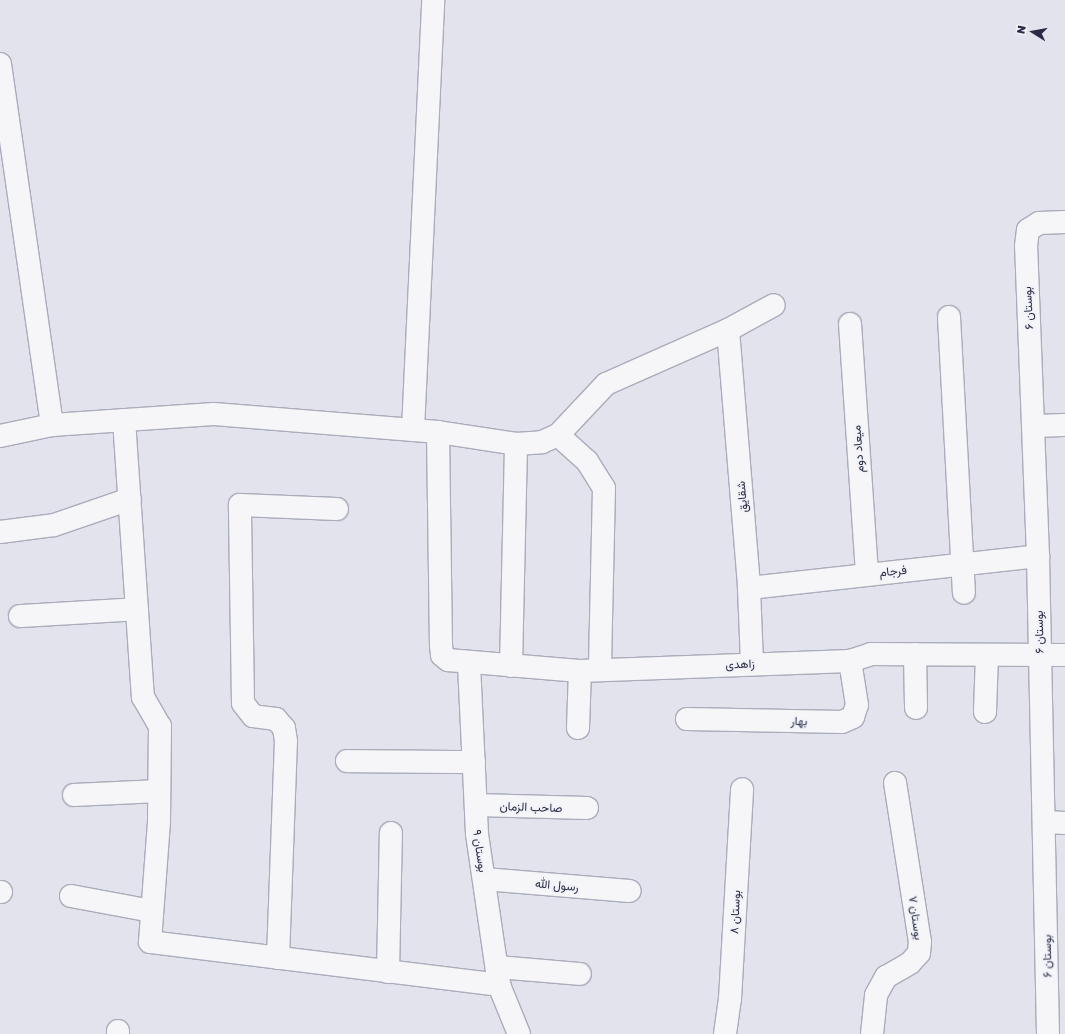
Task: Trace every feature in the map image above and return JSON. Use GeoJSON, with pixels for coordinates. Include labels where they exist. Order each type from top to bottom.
{"type":"FeatureCollection","features":[{"type":"Feature","properties":{"kind":"street"},"geometry":{"type":"LineString","coordinates":[[413,430],[433,0]]}},
{"type":"Feature","properties":{"kind":"street"},"geometry":{"type":"LineString","coordinates":[[0,64],[52,425]]}},
{"type":"Feature","properties":{"kind":"street","name":"بوستان ۶"},"geometry":{"type":"LineString","coordinates":[[1048,1034],[1055,822],[1040,655],[1034,426],[1026,246],[1028,230],[1039,223],[1065,222]]}},
{"type":"Feature","properties":{"kind":"street"},"geometry":{"type":"LineString","coordinates":[[0,436],[52,425],[214,414],[438,432],[516,444],[542,442],[558,435],[606,384],[728,330],[774,305]]}},
{"type":"Feature","properties":{"kind":"street"},"geometry":{"type":"LineString","coordinates":[[949,317],[964,593]]}},
{"type":"Feature","properties":{"kind":"street","name":"میعاد دوم"},"geometry":{"type":"LineString","coordinates":[[850,324],[867,574]]}},
{"type":"Feature","properties":{"kind":"street","name":"شقایق"},"geometry":{"type":"LineString","coordinates":[[728,330],[749,588],[752,663]]}},
{"type":"Feature","properties":{"kind":"street"},"geometry":{"type":"LineString","coordinates":[[124,420],[143,697],[160,726],[159,792],[150,942],[388,972],[498,976],[580,974]]}},
{"type":"Feature","properties":{"kind":"street"},"geometry":{"type":"LineString","coordinates":[[1034,426],[1065,425]]}},
{"type":"Feature","properties":{"kind":"street","name":"زاهدی"},"geometry":{"type":"LineString","coordinates":[[438,432],[442,655],[448,660],[469,664],[590,671],[752,663],[850,661],[871,654],[1065,654]]}},
{"type":"Feature","properties":{"kind":"street"},"geometry":{"type":"LineString","coordinates":[[558,435],[587,461],[604,488],[590,671],[578,728]]}},
{"type":"Feature","properties":{"kind":"street"},"geometry":{"type":"LineString","coordinates":[[511,666],[516,444]]}},
{"type":"Feature","properties":{"kind":"street"},"geometry":{"type":"LineString","coordinates":[[0,532],[54,525],[130,499]]}},
{"type":"Feature","properties":{"kind":"street"},"geometry":{"type":"LineString","coordinates":[[278,958],[286,741],[284,728],[276,719],[253,716],[243,703],[240,505],[337,509]]}},
{"type":"Feature","properties":{"kind":"street","name":"فرجام"},"geometry":{"type":"LineString","coordinates":[[749,588],[1038,556]]}},
{"type":"Feature","properties":{"kind":"street"},"geometry":{"type":"LineString","coordinates":[[20,616],[137,610]]}},
{"type":"Feature","properties":{"kind":"street"},"geometry":{"type":"LineString","coordinates":[[915,654],[916,708]]}},
{"type":"Feature","properties":{"kind":"street"},"geometry":{"type":"LineString","coordinates":[[985,712],[987,655]]}},
{"type":"Feature","properties":{"kind":"street","name":"بهار"},"geometry":{"type":"LineString","coordinates":[[687,719],[842,722],[853,717],[858,705],[850,661]]}},
{"type":"Feature","properties":{"kind":"street","name":"بوستان ۹"},"geometry":{"type":"LineString","coordinates":[[469,664],[476,805],[484,879],[498,976],[519,1034]]}},
{"type":"Feature","properties":{"kind":"street"},"geometry":{"type":"LineString","coordinates":[[347,761],[474,762]]}},
{"type":"Feature","properties":{"kind":"street","name":"بوستان ۷"},"geometry":{"type":"LineString","coordinates":[[872,1034],[876,995],[886,977],[910,963],[919,953],[920,942],[896,783]]}},
{"type":"Feature","properties":{"kind":"street","name":"بوستان ۸"},"geometry":{"type":"LineString","coordinates":[[725,1034],[730,999],[742,789]]}},
{"type":"Feature","properties":{"kind":"street"},"geometry":{"type":"LineString","coordinates":[[74,795],[159,792]]}},
{"type":"Feature","properties":{"kind":"street","name":"صاحب الزمان"},"geometry":{"type":"LineString","coordinates":[[476,805],[587,808]]}},
{"type":"Feature","properties":{"kind":"street"},"geometry":{"type":"LineString","coordinates":[[388,972],[391,833]]}},
{"type":"Feature","properties":{"kind":"street","name":"رسول الله"},"geometry":{"type":"LineString","coordinates":[[484,879],[630,891]]}},
{"type":"Feature","properties":{"kind":"street"},"geometry":{"type":"LineString","coordinates":[[71,896],[152,911]]}}]}
